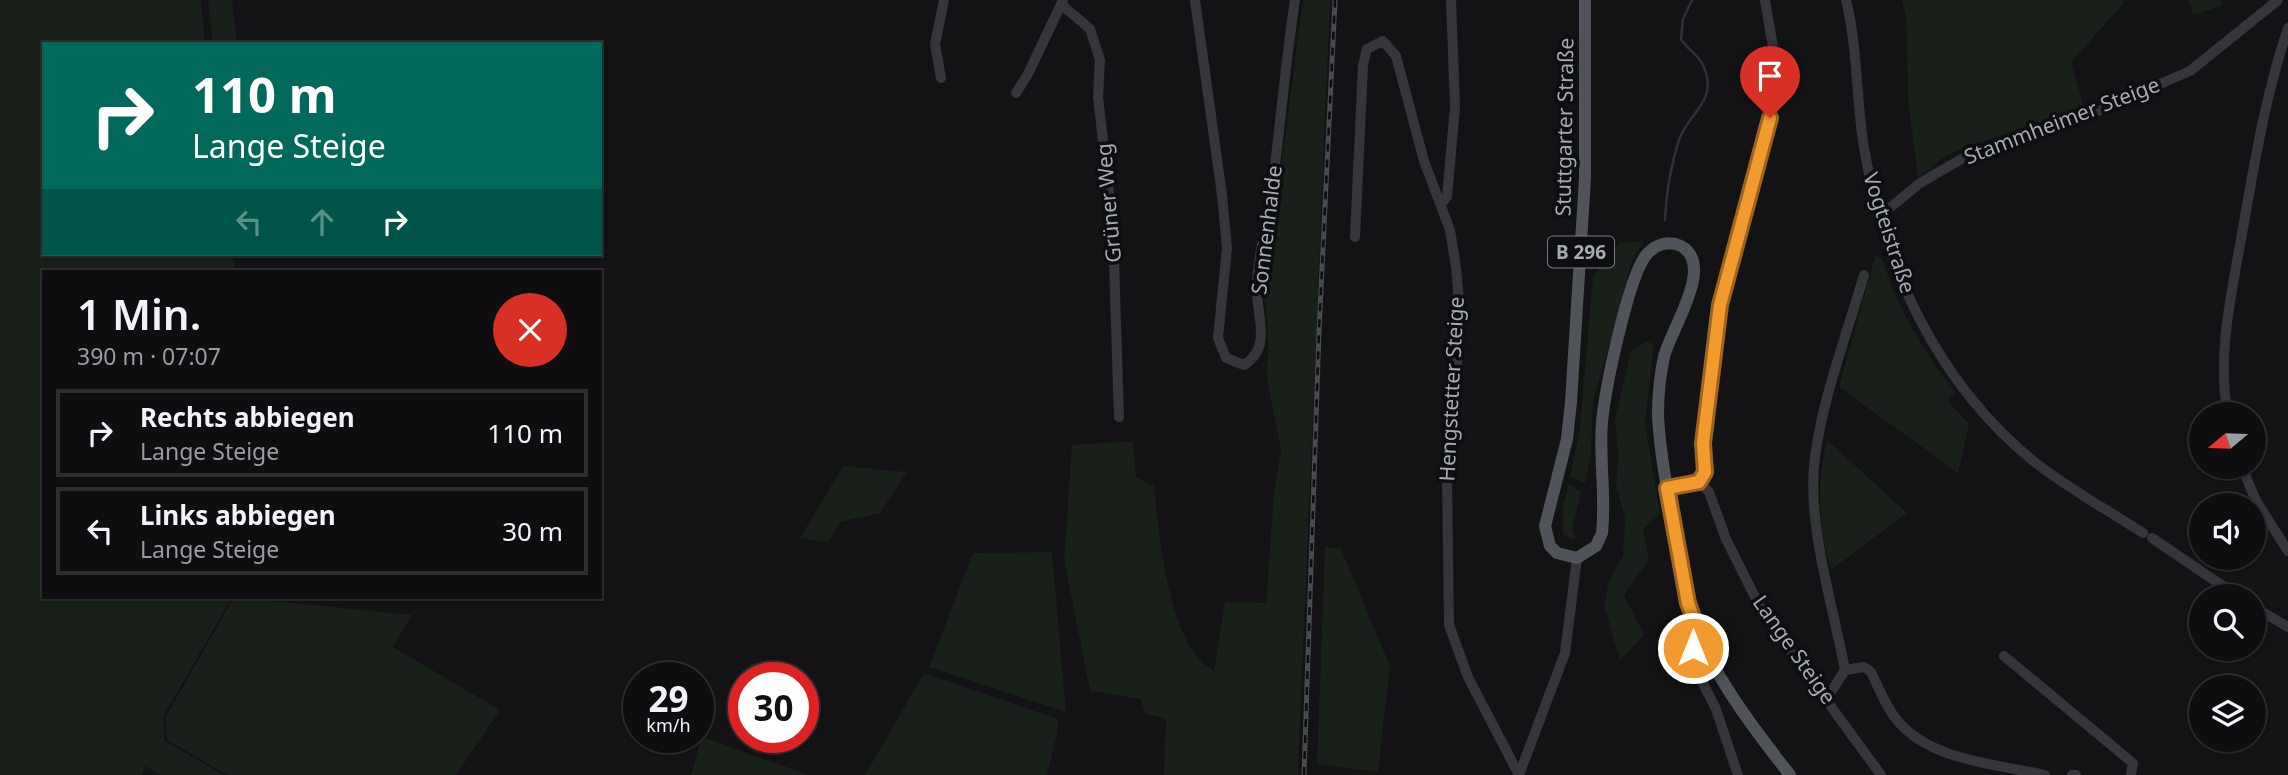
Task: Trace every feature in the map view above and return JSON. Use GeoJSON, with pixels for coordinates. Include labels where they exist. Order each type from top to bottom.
{"type":"FeatureCollection","features":[{"type":"Feature","properties":{"kind":"main road","name":"Stuttgarter Straße"},"geometry":{"type":"LineString","coordinates":[[1577,558],[1557,553],[1550,546],[1545,526],[1567,439],[1572,388],[1585,165],[1585,0]]}},
{"type":"Feature","properties":{"kind":"main road","name":"B 296"},"geometry":{"type":"LineString","coordinates":[[1577,558],[1596,546],[1602,533],[1602,423],[1605,397],[1630,299],[1646,255],[1665,243],[1684,248],[1694,262],[1694,283],[1672,332],[1660,378],[1660,442],[1688,603],[1702,642],[1726,684],[1790,775]]}},
{"type":"Feature","properties":{"kind":"street"},"geometry":{"type":"LineString","coordinates":[[941,78],[935,44],[936,28],[944,0]]}},
{"type":"Feature","properties":{"kind":"street","name":"Sonnenhalde"},"geometry":{"type":"LineString","coordinates":[[1195,0],[1227,248],[1219,338],[1226,358],[1244,365],[1255,358],[1260,349],[1262,329],[1257,276],[1270,204],[1295,0]]}},
{"type":"Feature","properties":{"kind":"street"},"geometry":{"type":"LineString","coordinates":[[1441,204],[1447,197],[1454,128],[1451,0]]}},
{"type":"Feature","properties":{"kind":"street"},"geometry":{"type":"LineString","coordinates":[[1667,488],[1699,482],[1705,472],[1703,443],[1720,305],[1747,215],[1775,89],[1775,59],[1765,0]]}},
{"type":"Feature","properties":{"kind":"street","name":"Vogteistraße"},"geometry":{"type":"LineString","coordinates":[[1846,0],[1857,58],[1863,146],[1880,216],[1895,266],[1917,316],[1956,380],[2003,434],[2033,460],[2220,584]]}},
{"type":"Feature","properties":{"kind":"street","name":"Stammheimer Steige"},"geometry":{"type":"LineString","coordinates":[[1880,216],[1920,183],[1970,154],[2095,113],[2185,73],[2278,0]]}},
{"type":"Feature","properties":{"kind":"street"},"geometry":{"type":"LineString","coordinates":[[1016,93],[1028,74],[1062,2]]}},
{"type":"Feature","properties":{"kind":"street","name":"Grüner Weg"},"geometry":{"type":"LineString","coordinates":[[1062,2],[1090,29],[1100,60],[1098,97],[1113,229],[1119,417]]}},
{"type":"Feature","properties":{"kind":"street"},"geometry":{"type":"LineString","coordinates":[[2228,402],[2226,351],[2230,312],[2263,115],[2288,28]]}},
{"type":"Feature","properties":{"kind":"street","name":"Hengstetter Steige"},"geometry":{"type":"LineString","coordinates":[[1355,237],[1363,65],[1367,49],[1375,42],[1383,41],[1396,56],[1424,160],[1450,230],[1459,303],[1457,367],[1447,477],[1449,625],[1454,647],[1519,775]]}},
{"type":"Feature","properties":{"kind":"street"},"geometry":{"type":"LineString","coordinates":[[1827,698],[1845,670],[1822,561],[1816,513],[1814,458],[1864,275]]}},
{"type":"Feature","properties":{"kind":"street"},"geometry":{"type":"LineString","coordinates":[[2247,480],[2256,501],[2288,551]]}},
{"type":"Feature","properties":{"kind":"street","name":"Lange Steige"},"geometry":{"type":"LineString","coordinates":[[1699,482],[1709,492],[1726,539],[1764,615],[1881,775]]}},
{"type":"Feature","properties":{"kind":"street"},"geometry":{"type":"LineString","coordinates":[[1519,775],[1565,653],[1577,558]]}},
{"type":"Feature","properties":{"kind":"street"},"geometry":{"type":"LineString","coordinates":[[2266,614],[2288,627]]}},
{"type":"Feature","properties":{"kind":"street"},"geometry":{"type":"LineString","coordinates":[[1702,642],[1689,653],[1716,709],[1738,775]]}},
{"type":"Feature","properties":{"kind":"street"},"geometry":{"type":"LineString","coordinates":[[2004,656],[2133,763],[2131,775]]}},
{"type":"Feature","properties":{"kind":"street"},"geometry":{"type":"LineString","coordinates":[[1845,670],[1864,667],[1871,672],[1897,720],[1912,735],[1931,746],[2045,775]]}},
{"type":"Feature","properties":{"kind":"shaded area"},"geometry":{"type":"Polygon","coordinates":[[[0,0],[201,0],[205,42],[42,42],[42,256],[232,256],[236,270],[42,270],[42,599],[231,599],[163,717],[165,741],[224,775],[160,775],[145,766],[142,775],[0,775],[0,0]]]}},
{"type":"Feature","properties":{"kind":"shaded area"},"geometry":{"type":"Polygon","coordinates":[[[208,0],[232,0],[237,42],[213,42],[208,0]]]}},
{"type":"Feature","properties":{"kind":"shaded area"},"geometry":{"type":"Polygon","coordinates":[[[1303,0],[1330,0],[1298,775],[1164,775],[1166,719],[1145,714],[1141,699],[1090,691],[1064,559],[1072,445],[1133,441],[1136,477],[1154,486],[1163,558],[1176,614],[1198,658],[1214,670],[1225,602],[1266,603],[1274,492],[1281,450],[1267,380],[1268,331],[1263,278],[1276,205],[1303,0]]]}},
{"type":"Feature","properties":{"kind":"shaded area"},"geometry":{"type":"Polygon","coordinates":[[[1902,0],[2122,0],[2123,4],[2071,62],[2084,108],[1947,155],[1918,178],[1908,98],[1906,17],[1902,0]]]}},
{"type":"Feature","properties":{"kind":"shaded area"},"geometry":{"type":"Polygon","coordinates":[[[2189,0],[2221,0],[2221,6],[2193,15],[2189,0]]]}},
{"type":"Feature","properties":{"kind":"shaded area"},"geometry":{"type":"Polygon","coordinates":[[[1644,241],[1633,258],[1593,402],[1591,453],[1585,483],[1570,477],[1580,428],[1593,276],[1619,243],[1644,241]]]}},
{"type":"Feature","properties":{"kind":"shaded area"},"geometry":{"type":"Polygon","coordinates":[[[1875,256],[1882,258],[1912,328],[1955,392],[1947,400],[1969,424],[1958,473],[1839,387],[1875,256]]]}},
{"type":"Feature","properties":{"kind":"shaded area"},"geometry":{"type":"Polygon","coordinates":[[[1646,342],[1654,344],[1645,424],[1660,514],[1643,529],[1649,560],[1624,595],[1644,635],[1620,660],[1604,606],[1609,581],[1623,556],[1625,518],[1616,486],[1618,457],[1615,419],[1631,351],[1646,342]]]}},
{"type":"Feature","properties":{"kind":"shaded area"},"geometry":{"type":"Polygon","coordinates":[[[1827,440],[1907,513],[1831,570],[1823,538],[1820,505],[1821,472],[1827,440]]]}},
{"type":"Feature","properties":{"kind":"shaded area"},"geometry":{"type":"Polygon","coordinates":[[[843,466],[907,472],[880,513],[840,522],[828,542],[800,538],[843,466]]]}},
{"type":"Feature","properties":{"kind":"shaded area"},"geometry":{"type":"Polygon","coordinates":[[[1569,484],[1581,492],[1572,530],[1576,538],[1571,539],[1563,534],[1563,505],[1569,484]]]}},
{"type":"Feature","properties":{"kind":"shaded area"},"geometry":{"type":"Polygon","coordinates":[[[1325,546],[1341,549],[1390,666],[1378,772],[1317,764],[1325,546]]]}},
{"type":"Feature","properties":{"kind":"shaded area"},"geometry":{"type":"Polygon","coordinates":[[[1052,552],[1066,712],[929,667],[973,553],[1052,552]]]}},
{"type":"Feature","properties":{"kind":"shaded area"},"geometry":{"type":"Polygon","coordinates":[[[233,599],[412,615],[393,647],[500,710],[456,775],[227,775],[167,740],[165,718],[233,599]]]}},
{"type":"Feature","properties":{"kind":"shaded area"},"geometry":{"type":"Polygon","coordinates":[[[924,673],[1058,719],[1057,735],[1047,775],[865,775],[924,673]]]}},
{"type":"Feature","properties":{"kind":"shaded area"},"geometry":{"type":"Polygon","coordinates":[[[714,741],[728,746],[728,753],[747,753],[809,775],[691,775],[697,753],[714,753],[714,741]]]}},
{"type":"Feature","properties":{"kind":"waterway"},"geometry":{"type":"LineString","coordinates":[[1665,220],[1669,180],[1679,140],[1707,93],[1708,83],[1704,67],[1681,39],[1683,19],[1692,0]]}},
{"type":"Feature","properties":{"kind":"railway"},"geometry":{"type":"LineString","coordinates":[[1304,775],[1319,331],[1335,0]]}},
{"type":"Feature","properties":{"kind":"route"},"geometry":{"type":"LineString","coordinates":[[1693,648],[1702,642],[1688,603],[1667,488],[1699,482],[1705,472],[1703,443],[1720,305],[1747,215],[1770,118]]}}]}
